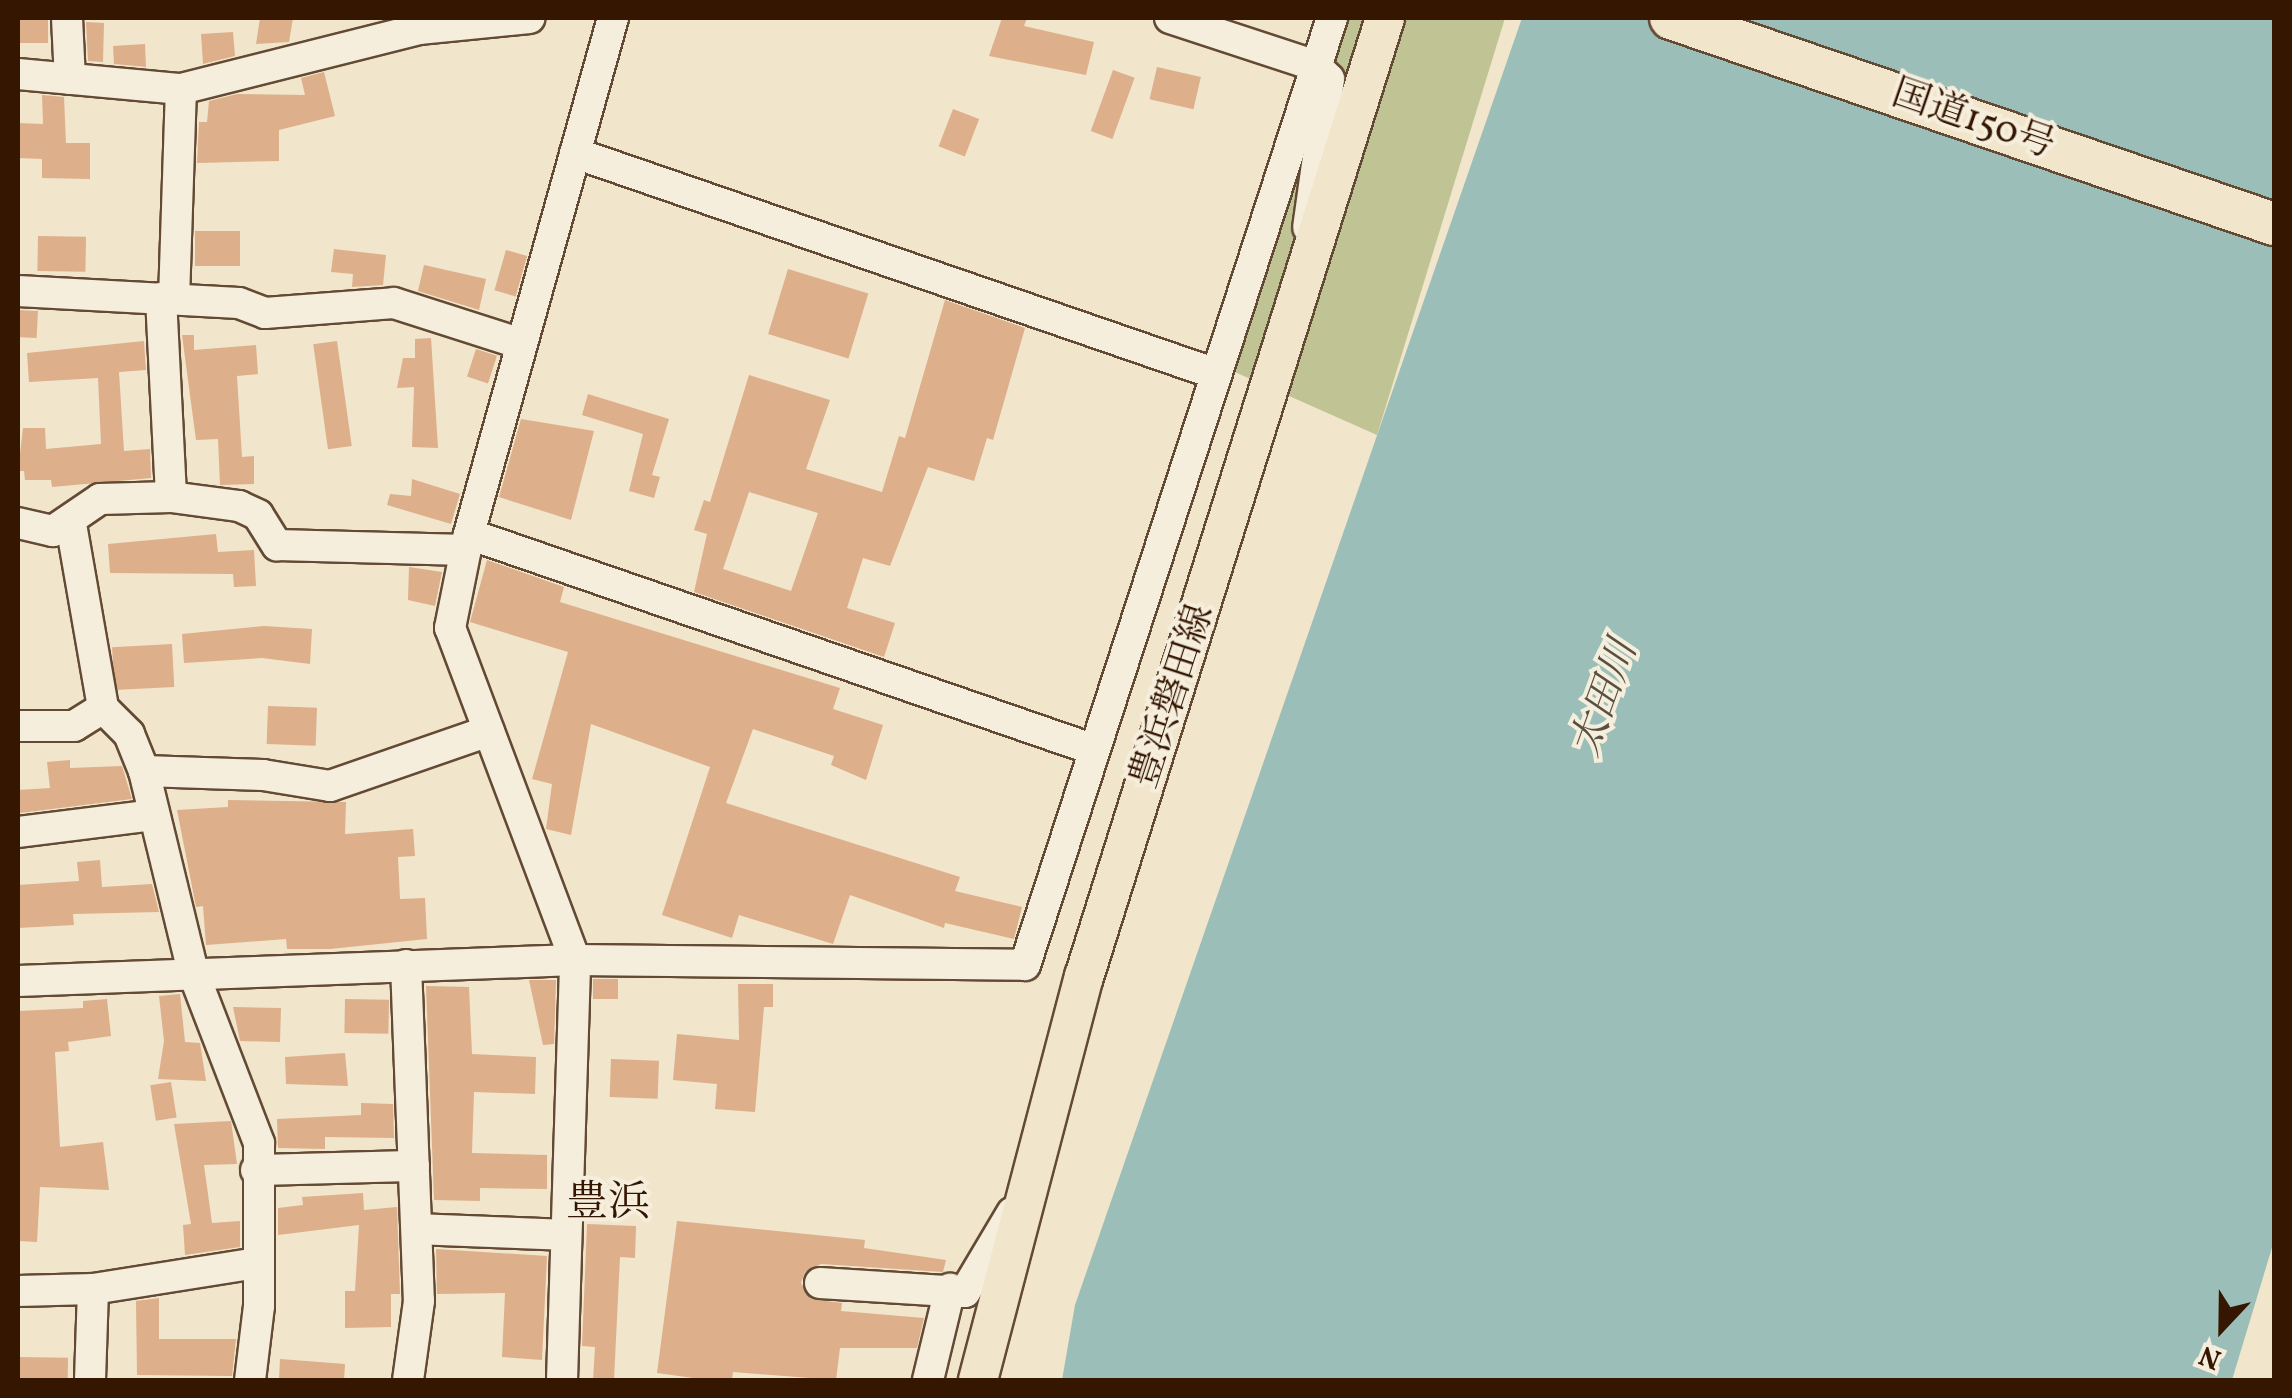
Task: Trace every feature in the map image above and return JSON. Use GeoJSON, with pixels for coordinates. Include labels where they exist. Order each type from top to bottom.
{"type":"FeatureCollection","features":[{"type":"Feature","properties":{"kind":"highway","name":"国道150号"},"geometry":{"type":"LineString","coordinates":[[1671,18],[2274,224]]}},
{"type":"Feature","properties":{"kind":"main road","name":"豊浜磐田線"},"geometry":{"type":"LineString","coordinates":[[978,1380],[1023,1192],[1084,977],[1385,18]]}},
{"type":"Feature","properties":{"kind":"street"},"geometry":{"type":"LineString","coordinates":[[68,18],[70,78]]}},
{"type":"Feature","properties":{"kind":"street"},"geometry":{"type":"LineString","coordinates":[[18,74],[181,89],[420,29],[529,18]]}},
{"type":"Feature","properties":{"kind":"street"},"geometry":{"type":"LineString","coordinates":[[562,1380],[575,960],[450,628],[467,542],[613,18]]}},
{"type":"Feature","properties":{"kind":"street"},"geometry":{"type":"LineString","coordinates":[[1170,18],[1316,66],[1329,79],[1328,116],[1307,212],[1311,261]]}},
{"type":"Feature","properties":{"kind":"street"},"geometry":{"type":"LineString","coordinates":[[18,981],[575,960],[1025,965],[1332,18]]}},
{"type":"Feature","properties":{"kind":"street"},"geometry":{"type":"LineString","coordinates":[[170,496],[168,299],[181,89]]}},
{"type":"Feature","properties":{"kind":"street"},"geometry":{"type":"LineString","coordinates":[[575,153],[1216,374]]}},
{"type":"Feature","properties":{"kind":"street"},"geometry":{"type":"LineString","coordinates":[[18,291],[239,303],[266,312],[394,303],[522,344]]}},
{"type":"Feature","properties":{"kind":"street"},"geometry":{"type":"LineString","coordinates":[[18,523],[54,530],[71,524],[100,499],[170,496],[239,506],[258,514],[276,545],[467,542],[1094,750]]}},
{"type":"Feature","properties":{"kind":"street"},"geometry":{"type":"LineString","coordinates":[[71,524],[102,708],[129,734],[144,772],[193,972],[259,1143],[250,1380]]}},
{"type":"Feature","properties":{"kind":"street"},"geometry":{"type":"LineString","coordinates":[[18,726],[74,726],[102,708]]}},
{"type":"Feature","properties":{"kind":"street"},"geometry":{"type":"LineString","coordinates":[[144,772],[263,776],[330,786],[489,731]]}},
{"type":"Feature","properties":{"kind":"street"},"geometry":{"type":"LineString","coordinates":[[18,832],[154,815]]}},
{"type":"Feature","properties":{"kind":"street"},"geometry":{"type":"LineString","coordinates":[[406,966],[419,1301],[408,1380]]}},
{"type":"Feature","properties":{"kind":"street"},"geometry":{"type":"LineString","coordinates":[[256,1170],[414,1166]]}},
{"type":"Feature","properties":{"kind":"street"},"geometry":{"type":"LineString","coordinates":[[820,1282],[972,1288],[1023,1192]]}},
{"type":"Feature","properties":{"kind":"street"},"geometry":{"type":"LineString","coordinates":[[416,1229],[566,1235]]}},
{"type":"Feature","properties":{"kind":"street"},"geometry":{"type":"LineString","coordinates":[[18,1292],[94,1288],[257,1263]]}},
{"type":"Feature","properties":{"kind":"street"},"geometry":{"type":"LineString","coordinates":[[90,1380],[94,1288]]}},
{"type":"Feature","properties":{"kind":"street"},"geometry":{"type":"LineString","coordinates":[[928,1380],[950,1289]]}},
{"type":"Feature","properties":{"kind":"green space"},"geometry":{"type":"Polygon","coordinates":[[[1339,18],[1505,18],[1377,435],[1219,365],[1339,18]]]}},
{"type":"Feature","properties":{"kind":"water","name":"太田川"},"geometry":{"type":"Polygon","coordinates":[[[1522,18],[2274,18],[2274,1241],[2232,1380],[1062,1380],[1075,1305],[1522,18]]]}},
{"type":"Feature","properties":{"kind":"building"},"geometry":{"type":"Polygon","coordinates":[[[18,18],[48,18],[48,43],[18,43],[18,18]]]}},
{"type":"Feature","properties":{"kind":"building"},"geometry":{"type":"Polygon","coordinates":[[[260,18],[293,18],[289,42],[256,44],[260,18]]]}},
{"type":"Feature","properties":{"kind":"building"},"geometry":{"type":"Polygon","coordinates":[[[1002,18],[1027,18],[1024,26],[1094,42],[1086,75],[989,56],[1002,18]]]}},
{"type":"Feature","properties":{"kind":"building"},"geometry":{"type":"Polygon","coordinates":[[[86,22],[104,23],[103,62],[88,61],[86,22]]]}},
{"type":"Feature","properties":{"kind":"building"},"geometry":{"type":"Polygon","coordinates":[[[233,32],[235,56],[203,64],[201,34],[233,32]]]}},
{"type":"Feature","properties":{"kind":"building"},"geometry":{"type":"Polygon","coordinates":[[[145,44],[146,67],[114,64],[113,46],[145,44]]]}},
{"type":"Feature","properties":{"kind":"building"},"geometry":{"type":"Polygon","coordinates":[[[1157,67],[1201,77],[1193,109],[1150,99],[1157,67]]]}},
{"type":"Feature","properties":{"kind":"building"},"geometry":{"type":"Polygon","coordinates":[[[1113,70],[1135,78],[1112,139],[1091,131],[1113,70]]]}},
{"type":"Feature","properties":{"kind":"building"},"geometry":{"type":"Polygon","coordinates":[[[324,72],[335,116],[279,130],[279,161],[197,163],[199,122],[207,122],[209,101],[237,94],[305,95],[301,78],[324,72]]]}},
{"type":"Feature","properties":{"kind":"building"},"geometry":{"type":"Polygon","coordinates":[[[42,95],[64,97],[66,143],[90,143],[90,179],[42,178],[42,159],[18,158],[18,123],[43,124],[42,95]]]}},
{"type":"Feature","properties":{"kind":"building"},"geometry":{"type":"Polygon","coordinates":[[[953,109],[979,119],[965,156],[939,146],[953,109]]]}},
{"type":"Feature","properties":{"kind":"building"},"geometry":{"type":"Polygon","coordinates":[[[195,231],[240,231],[240,266],[195,266],[195,231]]]}},
{"type":"Feature","properties":{"kind":"building"},"geometry":{"type":"Polygon","coordinates":[[[38,236],[86,237],[85,272],[37,271],[38,236]]]}},
{"type":"Feature","properties":{"kind":"building"},"geometry":{"type":"Polygon","coordinates":[[[334,249],[386,255],[383,285],[352,287],[353,274],[331,272],[334,249]]]}},
{"type":"Feature","properties":{"kind":"building"},"geometry":{"type":"Polygon","coordinates":[[[506,250],[527,256],[516,296],[494,290],[506,250]]]}},
{"type":"Feature","properties":{"kind":"building"},"geometry":{"type":"Polygon","coordinates":[[[424,265],[486,279],[479,310],[418,291],[424,265]]]}},
{"type":"Feature","properties":{"kind":"building"},"geometry":{"type":"Polygon","coordinates":[[[788,269],[868,294],[848,359],[768,334],[788,269]]]}},
{"type":"Feature","properties":{"kind":"building"},"geometry":{"type":"Polygon","coordinates":[[[945,300],[1025,328],[993,440],[987,438],[974,481],[928,467],[890,566],[863,558],[847,608],[895,623],[884,657],[694,592],[707,534],[694,530],[704,500],[710,502],[749,375],[830,400],[806,469],[882,492],[899,436],[905,438],[945,300]],[[749,492],[723,569],[791,591],[818,513],[749,492]]]}},
{"type":"Feature","properties":{"kind":"building"},"geometry":{"type":"Polygon","coordinates":[[[18,310],[38,311],[37,338],[18,337],[18,310]]]}},
{"type":"Feature","properties":{"kind":"building"},"geometry":{"type":"Polygon","coordinates":[[[182,335],[194,335],[194,350],[256,345],[258,374],[237,376],[242,457],[254,456],[254,484],[220,485],[218,439],[196,440],[182,335]]]}},
{"type":"Feature","properties":{"kind":"building"},"geometry":{"type":"Polygon","coordinates":[[[431,338],[438,448],[412,447],[414,387],[397,388],[403,358],[415,358],[415,339],[431,338]]]}},
{"type":"Feature","properties":{"kind":"building"},"geometry":{"type":"Polygon","coordinates":[[[144,341],[146,370],[119,372],[124,451],[150,449],[151,478],[52,487],[51,480],[25,480],[24,471],[18,471],[23,428],[45,428],[46,449],[101,444],[98,378],[29,382],[27,353],[144,341]]]}},
{"type":"Feature","properties":{"kind":"building"},"geometry":{"type":"Polygon","coordinates":[[[337,341],[352,446],[328,449],[313,344],[337,341]]]}},
{"type":"Feature","properties":{"kind":"building"},"geometry":{"type":"Polygon","coordinates":[[[476,349],[497,356],[488,383],[467,377],[476,349]]]}},
{"type":"Feature","properties":{"kind":"building"},"geometry":{"type":"Polygon","coordinates":[[[588,394],[669,419],[652,475],[660,477],[654,498],[629,491],[643,434],[582,415],[588,394]]]}},
{"type":"Feature","properties":{"kind":"building"},"geometry":{"type":"Polygon","coordinates":[[[521,419],[594,431],[571,520],[499,497],[521,419]]]}},
{"type":"Feature","properties":{"kind":"building"},"geometry":{"type":"Polygon","coordinates":[[[412,479],[460,494],[451,524],[387,505],[390,494],[411,496],[412,479]]]}},
{"type":"Feature","properties":{"kind":"building"},"geometry":{"type":"Polygon","coordinates":[[[216,534],[218,552],[254,550],[256,586],[234,587],[233,574],[110,573],[108,544],[216,534]]]}},
{"type":"Feature","properties":{"kind":"building"},"geometry":{"type":"Polygon","coordinates":[[[487,560],[564,587],[560,602],[840,688],[833,709],[883,725],[866,780],[831,765],[834,756],[753,729],[726,803],[960,877],[955,891],[1022,907],[1014,939],[945,923],[944,928],[850,895],[833,944],[739,915],[732,938],[662,915],[710,767],[591,724],[571,835],[546,829],[552,784],[532,779],[568,652],[470,622],[487,560]]]}},
{"type":"Feature","properties":{"kind":"building"},"geometry":{"type":"Polygon","coordinates":[[[409,567],[442,572],[435,606],[408,600],[409,567]]]}},
{"type":"Feature","properties":{"kind":"building"},"geometry":{"type":"Polygon","coordinates":[[[264,626],[312,629],[310,664],[262,658],[184,663],[182,634],[264,626]]]}},
{"type":"Feature","properties":{"kind":"building"},"geometry":{"type":"Polygon","coordinates":[[[172,644],[174,687],[114,690],[112,647],[172,644]]]}},
{"type":"Feature","properties":{"kind":"building"},"geometry":{"type":"Polygon","coordinates":[[[268,706],[317,708],[316,746],[267,744],[268,706]]]}},
{"type":"Feature","properties":{"kind":"building"},"geometry":{"type":"Polygon","coordinates":[[[70,760],[70,768],[122,766],[132,799],[20,813],[18,790],[50,788],[47,762],[70,760]]]}},
{"type":"Feature","properties":{"kind":"building"},"geometry":{"type":"Polygon","coordinates":[[[228,800],[346,802],[345,834],[413,829],[415,856],[398,857],[400,899],[425,898],[427,939],[330,949],[287,949],[286,939],[206,945],[203,906],[196,907],[177,810],[228,807],[228,800]]]}},
{"type":"Feature","properties":{"kind":"building"},"geometry":{"type":"Polygon","coordinates":[[[100,860],[102,887],[152,884],[159,912],[73,914],[74,925],[18,928],[18,885],[79,881],[77,862],[100,860]]]}},
{"type":"Feature","properties":{"kind":"building"},"geometry":{"type":"Polygon","coordinates":[[[593,979],[618,979],[618,999],[593,999],[593,979]]]}},
{"type":"Feature","properties":{"kind":"building"},"geometry":{"type":"Polygon","coordinates":[[[529,980],[556,980],[554,1044],[543,1045],[529,980]]]}},
{"type":"Feature","properties":{"kind":"building"},"geometry":{"type":"Polygon","coordinates":[[[738,984],[773,984],[773,1007],[764,1007],[755,1112],[715,1109],[717,1084],[673,1080],[677,1034],[739,1040],[738,984]]]}},
{"type":"Feature","properties":{"kind":"building"},"geometry":{"type":"Polygon","coordinates":[[[426,986],[469,987],[472,1054],[536,1057],[535,1094],[474,1092],[472,1153],[547,1155],[547,1189],[480,1188],[480,1201],[434,1200],[426,986]]]}},
{"type":"Feature","properties":{"kind":"building"},"geometry":{"type":"Polygon","coordinates":[[[180,994],[185,1042],[200,1043],[206,1081],[158,1079],[164,1041],[159,996],[180,994]]]}},
{"type":"Feature","properties":{"kind":"building"},"geometry":{"type":"Polygon","coordinates":[[[107,999],[111,1036],[68,1042],[69,1051],[55,1052],[60,1147],[103,1142],[109,1190],[40,1187],[37,1242],[18,1241],[18,1011],[83,1008],[83,1001],[107,999]]]}},
{"type":"Feature","properties":{"kind":"building"},"geometry":{"type":"Polygon","coordinates":[[[345,999],[389,1000],[388,1034],[344,1033],[345,999]]]}},
{"type":"Feature","properties":{"kind":"building"},"geometry":{"type":"Polygon","coordinates":[[[233,1007],[281,1008],[280,1042],[240,1041],[233,1007]]]}},
{"type":"Feature","properties":{"kind":"building"},"geometry":{"type":"Polygon","coordinates":[[[345,1053],[348,1086],[286,1084],[285,1057],[345,1053]]]}},
{"type":"Feature","properties":{"kind":"building"},"geometry":{"type":"Polygon","coordinates":[[[611,1059],[659,1061],[658,1099],[610,1097],[611,1059]]]}},
{"type":"Feature","properties":{"kind":"building"},"geometry":{"type":"Polygon","coordinates":[[[171,1082],[177,1118],[156,1121],[150,1085],[171,1082]]]}},
{"type":"Feature","properties":{"kind":"building"},"geometry":{"type":"Polygon","coordinates":[[[361,1103],[393,1104],[394,1138],[325,1137],[325,1149],[278,1148],[277,1119],[361,1115],[361,1103]]]}},
{"type":"Feature","properties":{"kind":"building"},"geometry":{"type":"Polygon","coordinates":[[[231,1121],[237,1164],[204,1165],[212,1223],[240,1221],[240,1247],[185,1255],[183,1225],[191,1224],[174,1124],[231,1121]]]}},
{"type":"Feature","properties":{"kind":"building"},"geometry":{"type":"Polygon","coordinates":[[[363,1193],[364,1210],[397,1207],[400,1294],[391,1294],[391,1327],[345,1328],[345,1291],[355,1291],[359,1225],[278,1235],[278,1208],[303,1205],[302,1197],[363,1193]]]}},
{"type":"Feature","properties":{"kind":"building"},"geometry":{"type":"Polygon","coordinates":[[[677,1221],[865,1240],[864,1248],[946,1260],[943,1272],[821,1264],[805,1272],[801,1283],[811,1299],[842,1303],[841,1311],[924,1318],[917,1348],[840,1348],[836,1380],[733,1372],[732,1380],[708,1380],[657,1373],[677,1221]]]}},
{"type":"Feature","properties":{"kind":"building"},"geometry":{"type":"Polygon","coordinates":[[[587,1224],[636,1226],[635,1258],[620,1257],[614,1380],[593,1380],[595,1347],[582,1346],[587,1224]]]}},
{"type":"Feature","properties":{"kind":"building"},"geometry":{"type":"Polygon","coordinates":[[[436,1249],[547,1256],[542,1360],[502,1357],[505,1293],[437,1294],[436,1249]]]}},
{"type":"Feature","properties":{"kind":"building"},"geometry":{"type":"Polygon","coordinates":[[[159,1298],[159,1339],[236,1339],[232,1376],[137,1375],[136,1301],[159,1298]]]}},
{"type":"Feature","properties":{"kind":"building"},"geometry":{"type":"Polygon","coordinates":[[[18,1357],[68,1358],[68,1380],[18,1380],[18,1357]]]}},
{"type":"Feature","properties":{"kind":"building"},"geometry":{"type":"Polygon","coordinates":[[[280,1359],[345,1364],[344,1380],[279,1380],[280,1359]]]}},
{"type":"Feature","properties":{"kind":"district","name":"豊浜"},"geometry":{"type":"Point","coordinates":[608,1205]}}]}
